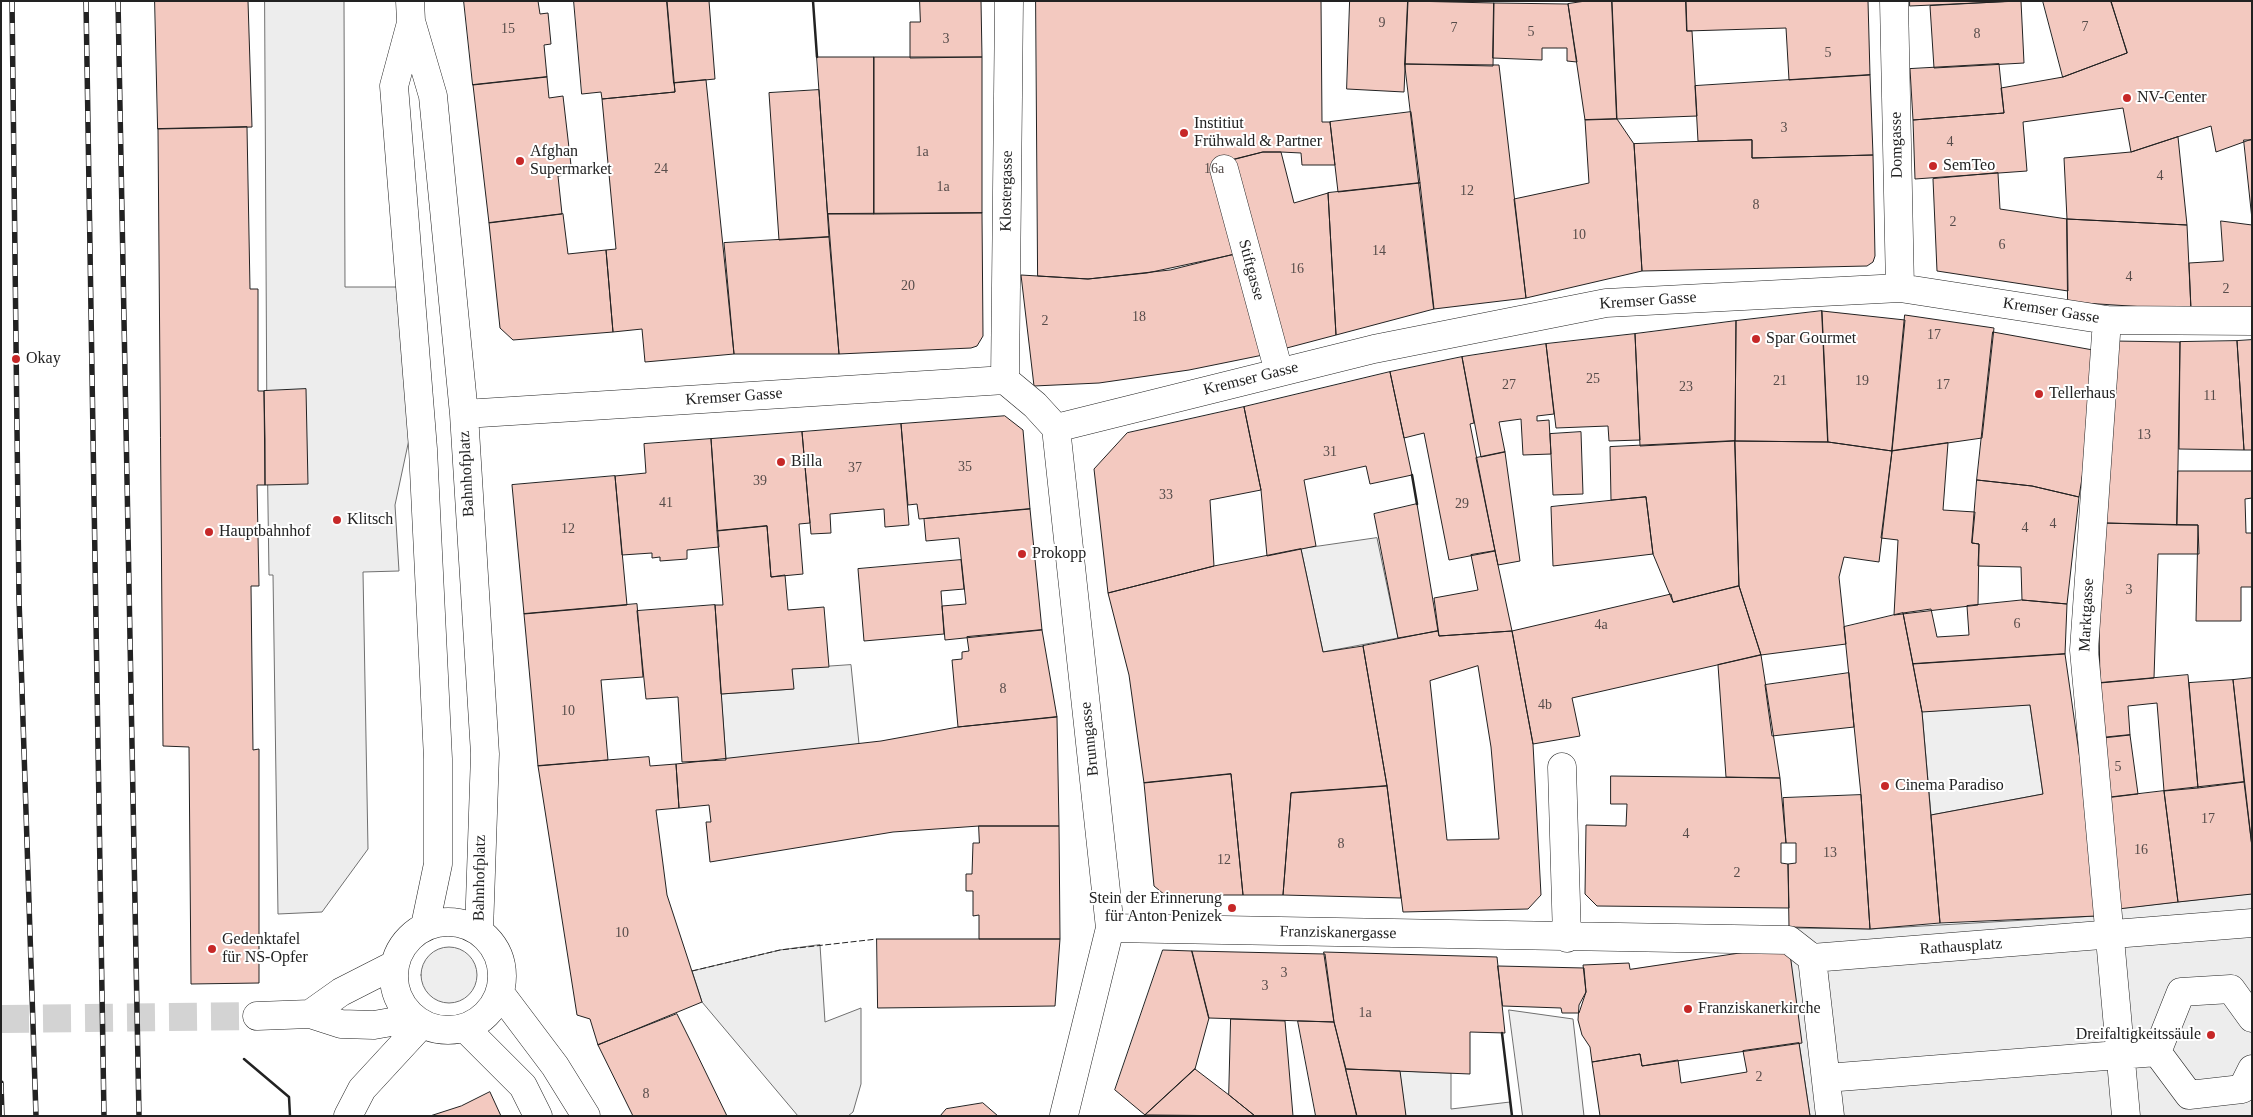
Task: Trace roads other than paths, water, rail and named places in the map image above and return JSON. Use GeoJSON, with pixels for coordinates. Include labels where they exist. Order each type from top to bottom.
{"type":"FeatureCollection","features":[{"type":"Feature","properties":{"kind":"street","name":"Klostergasse"},"geometry":{"type":"LineString","coordinates":[[1005,380],[1009,1]]}},
{"type":"Feature","properties":{"kind":"street","name":"Domgasse"},"geometry":{"type":"LineString","coordinates":[[1894,1],[1900,288]]}},
{"type":"Feature","properties":{"kind":"street","name":"Bahnhofplatz"},"geometry":{"type":"LineString","coordinates":[[410,11],[433,96],[464,414],[485,754],[479,931]]}},
{"type":"Feature","properties":{"kind":"street","name":"Bahnhofplatz"},"geometry":{"type":"LineString","coordinates":[[410,11],[394,86],[422,441],[438,758],[438,864],[425,926]]}},
{"type":"Feature","properties":{"kind":"street","name":"Stiftgasse"},"geometry":{"type":"LineString","coordinates":[[1224,169],[1279,372]]}},
{"type":"Feature","properties":{"kind":"street","name":"Kremser Gasse"},"geometry":{"type":"LineString","coordinates":[[1056,428],[1374,348],[1606,302],[1900,288],[2107,320],[2252,321]]}},
{"type":"Feature","properties":{"kind":"street","name":"Marktgasse"},"geometry":{"type":"LineString","coordinates":[[2107,320],[2084,650],[2109,923]]}},
{"type":"Feature","properties":{"kind":"street","name":"Kremser Gasse"},"geometry":{"type":"LineString","coordinates":[[464,414],[1005,380]]}},
{"type":"Feature","properties":{"kind":"street"},"geometry":{"type":"LineString","coordinates":[[1005,380],[1035,405],[1056,428]]}},
{"type":"Feature","properties":{"kind":"street","name":"Brunngasse"},"geometry":{"type":"LineString","coordinates":[[1056,428],[1110,928],[1065,1116],[1060,1116]]}},
{"type":"Feature","properties":{"kind":"street"},"geometry":{"type":"LineString","coordinates":[[1562,767],[1567,938]]}},
{"type":"Feature","properties":{"kind":"street"},"geometry":{"type":"LineString","coordinates":[[256,1016],[310,1014],[341,1024],[374,1025],[418,1021],[443,1030],[465,1028],[481,1020],[493,1008],[500,992],[502,975],[500,958],[492,943],[479,931],[462,923],[443,921],[415,931],[407,939],[394,965],[395,991],[418,1021]]}},
{"type":"Feature","properties":{"kind":"street"},"geometry":{"type":"LineString","coordinates":[[2109,923],[2126,1116]]}},
{"type":"Feature","properties":{"kind":"street","name":"Rathausplatz"},"geometry":{"type":"LineString","coordinates":[[1812,958],[2109,923],[2252,923]]}},
{"type":"Feature","properties":{"kind":"street","name":"Franziskanergasse"},"geometry":{"type":"LineString","coordinates":[[1110,928],[1567,938],[1789,940],[1812,958]]}},
{"type":"Feature","properties":{"kind":"street"},"geometry":{"type":"LineString","coordinates":[[1812,958],[1830,1116]]}},
{"type":"Feature","properties":{"kind":"street"},"geometry":{"type":"LineString","coordinates":[[310,1014],[341,992],[394,965]]}},
{"type":"Feature","properties":{"kind":"street"},"geometry":{"type":"LineString","coordinates":[[2158,1052],[2181,992],[2231,989],[2252,1018]]}},
{"type":"Feature","properties":{"kind":"street"},"geometry":{"type":"LineString","coordinates":[[500,992],[555,1066],[586,1116]]}},
{"type":"Feature","properties":{"kind":"street"},"geometry":{"type":"LineString","coordinates":[[348,1116],[362,1089],[418,1021]]}},
{"type":"Feature","properties":{"kind":"street"},"geometry":{"type":"LineString","coordinates":[[465,1028],[523,1086],[538,1116]]}},
{"type":"Feature","properties":{"kind":"street"},"geometry":{"type":"LineString","coordinates":[[1826,1078],[2158,1052]]}},
{"type":"Feature","properties":{"kind":"street"},"geometry":{"type":"LineString","coordinates":[[2158,1052],[2189,1095],[2242,1089],[2252,1069]]}},
{"type":"Feature","properties":{"kind":"tunnel"},"geometry":{"type":"LineString","coordinates":[[1,1019],[257,1016]]}},
{"type":"Feature","properties":{"kind":"railway"},"geometry":{"type":"LineString","coordinates":[[12,1],[19,599],[36,1116]]}},
{"type":"Feature","properties":{"kind":"railway"},"geometry":{"type":"LineString","coordinates":[[86,1],[104,1116]]}},
{"type":"Feature","properties":{"kind":"railway"},"geometry":{"type":"LineString","coordinates":[[118,1],[139,1116]]}},
{"type":"Feature","properties":{"kind":"railway"},"geometry":{"type":"LineString","coordinates":[[1,1083],[2,1116]]}},
{"type":"Feature","properties":{"kind":"place","name":"NV-Center"},"geometry":{"type":"Point","coordinates":[2127,98]}},
{"type":"Feature","properties":{"kind":"place","name":"Institiut Frühwald & Partner"},"geometry":{"type":"Point","coordinates":[1184,133]}},
{"type":"Feature","properties":{"kind":"place","name":"Afghan Supermarket"},"geometry":{"type":"Point","coordinates":[520,161]}},
{"type":"Feature","properties":{"kind":"place","name":"SemTeo"},"geometry":{"type":"Point","coordinates":[1933,166]}},
{"type":"Feature","properties":{"kind":"place","name":"Spar Gourmet"},"geometry":{"type":"Point","coordinates":[1756,339]}},
{"type":"Feature","properties":{"kind":"place","name":"Okay"},"geometry":{"type":"Point","coordinates":[16,359]}},
{"type":"Feature","properties":{"kind":"place","name":"Tellerhaus"},"geometry":{"type":"Point","coordinates":[2039,394]}},
{"type":"Feature","properties":{"kind":"place","name":"Billa"},"geometry":{"type":"Point","coordinates":[781,462]}},
{"type":"Feature","properties":{"kind":"place","name":"Klitsch"},"geometry":{"type":"Point","coordinates":[337,520]}},
{"type":"Feature","properties":{"kind":"place","name":"Hauptbahnhof"},"geometry":{"type":"Point","coordinates":[209,532]}},
{"type":"Feature","properties":{"kind":"place","name":"Prokopp"},"geometry":{"type":"Point","coordinates":[1022,554]}},
{"type":"Feature","properties":{"kind":"place","name":"Cinema Paradiso"},"geometry":{"type":"Point","coordinates":[1885,786]}},
{"type":"Feature","properties":{"kind":"place","name":"Stein der Erinnerung für Anton Penizek"},"geometry":{"type":"Point","coordinates":[1232,908]}},
{"type":"Feature","properties":{"kind":"place","name":"Gedenktafel für NS-Opfer"},"geometry":{"type":"Point","coordinates":[212,949]}},
{"type":"Feature","properties":{"kind":"place","name":"Franziskanerkirche"},"geometry":{"type":"Point","coordinates":[1688,1009]}},
{"type":"Feature","properties":{"kind":"place","name":"Dreifaltigkeitssäule"},"geometry":{"type":"Point","coordinates":[2211,1035]}}]}
